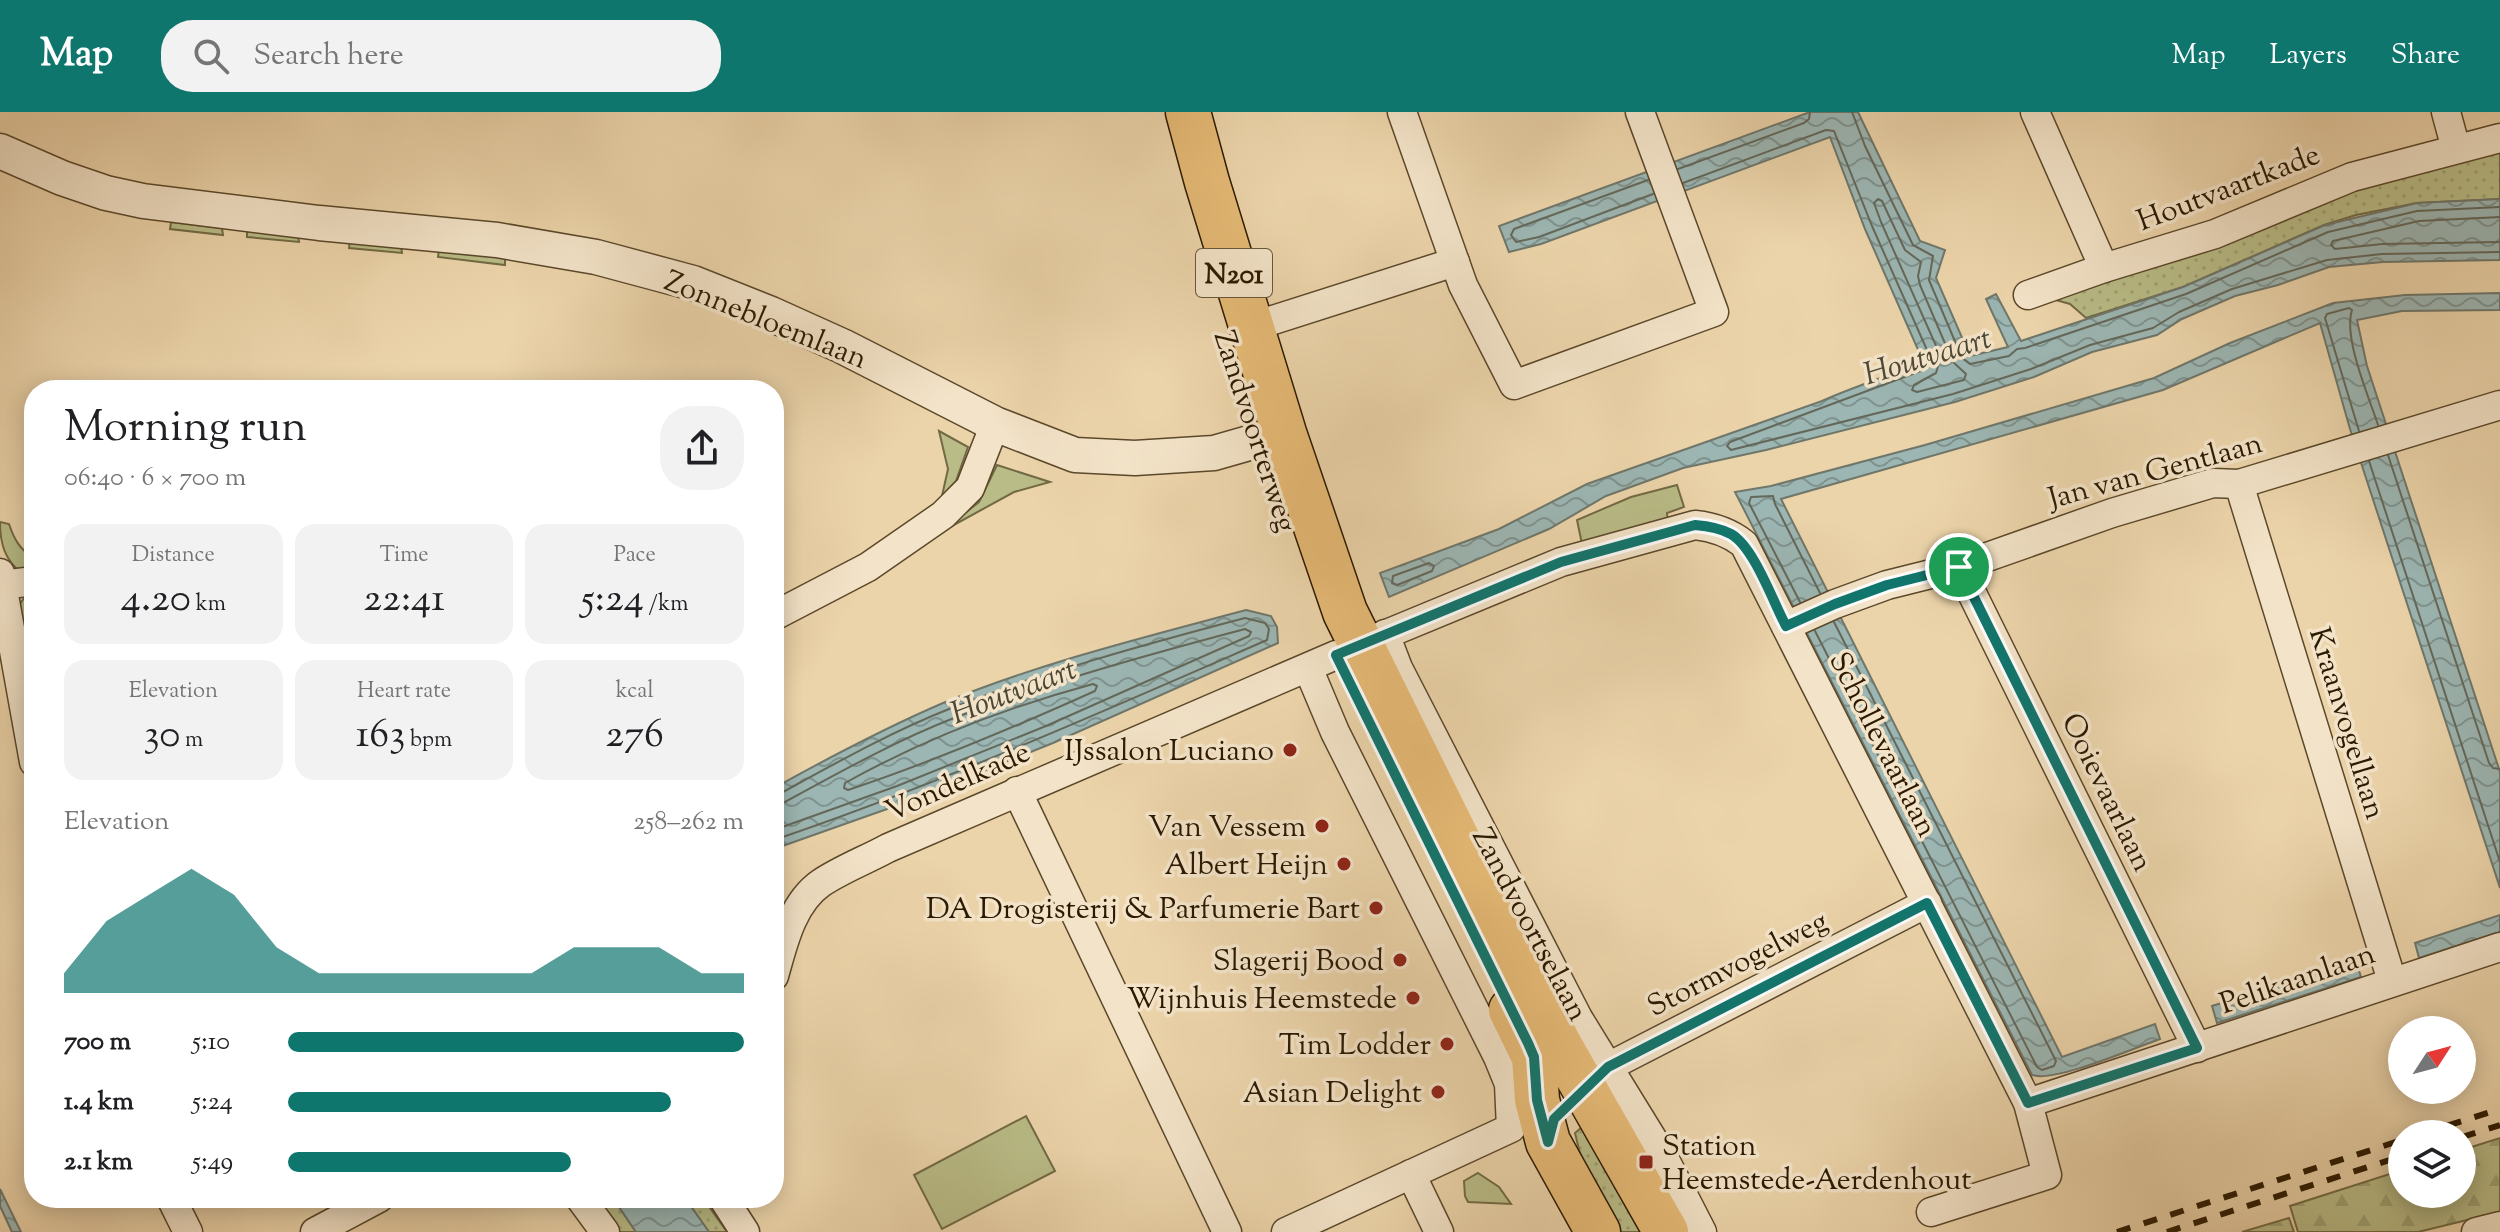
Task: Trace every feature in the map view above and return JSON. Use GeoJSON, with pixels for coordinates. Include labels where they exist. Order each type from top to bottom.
{"type":"FeatureCollection","features":[{"type":"Feature","properties":{"kind":"main road","name":"Zandvoorterweg"},"geometry":{"type":"LineString","coordinates":[[1163,112],[1247,329]]}},
{"type":"Feature","properties":{"kind":"main road","name":"Zandvoorterweg"},"geometry":{"type":"LineString","coordinates":[[1188,112],[1247,329],[1269,438],[1328,603]]}},
{"type":"Feature","properties":{"kind":"main road","name":"Zandvoortselaan"},"geometry":{"type":"LineString","coordinates":[[1328,603],[1534,1057],[1537,1100],[1530,1135],[1598,1232]]}},
{"type":"Feature","properties":{"kind":"main road","name":"Zandvoortselaan"},"geometry":{"type":"LineString","coordinates":[[1347,650],[1559,1044],[1597,1079],[1666,1232]]}},
{"type":"Feature","properties":{"kind":"main road"},"geometry":{"type":"LineString","coordinates":[[1530,1135],[1554,1119],[1597,1079]]}},
{"type":"Feature","properties":{"kind":"street"},"geometry":{"type":"LineString","coordinates":[[1402,112],[1463,285],[1514,385],[1714,312],[1640,112]]}},
{"type":"Feature","properties":{"kind":"street"},"geometry":{"type":"LineString","coordinates":[[2035,112],[2104,268]]}},
{"type":"Feature","properties":{"kind":"street"},"geometry":{"type":"LineString","coordinates":[[2446,112],[2456,149]]}},
{"type":"Feature","properties":{"kind":"street","name":"Houtvaartkade"},"geometry":{"type":"LineString","coordinates":[[2028,295],[2215,234],[2352,177],[2500,138]]}},
{"type":"Feature","properties":{"kind":"street","name":"Zonnebloemlaan"},"geometry":{"type":"LineString","coordinates":[[0,151],[62,178],[106,193],[143,201],[319,223],[497,240],[596,257],[693,283],[842,346],[995,424],[1075,455],[1135,458],[1214,453],[1269,438]]}},
{"type":"Feature","properties":{"kind":"street"},"geometry":{"type":"LineString","coordinates":[[1247,329],[1455,262]]}},
{"type":"Feature","properties":{"kind":"street","name":"Jan van Gentlaan"},"geometry":{"type":"LineString","coordinates":[[1791,624],[1887,585],[1959,567],[1999,550],[2126,508],[2213,483],[2239,484],[2500,405]]}},
{"type":"Feature","properties":{"kind":"street"},"geometry":{"type":"LineString","coordinates":[[784,611],[868,567],[943,515],[970,488],[995,424]]}},
{"type":"Feature","properties":{"kind":"street","name":"Kraanvogellaan"},"geometry":{"type":"LineString","coordinates":[[2239,484],[2392,981]]}},
{"type":"Feature","properties":{"kind":"street","name":"Schollevaarlaan"},"geometry":{"type":"LineString","coordinates":[[1347,650],[1561,562],[1695,525],[1731,534],[1744,544],[1791,624],[2028,1103]]}},
{"type":"Feature","properties":{"kind":"street","name":"Ooievaarlaan"},"geometry":{"type":"LineString","coordinates":[[1959,567],[2197,1048]]}},
{"type":"Feature","properties":{"kind":"street"},"geometry":{"type":"LineString","coordinates":[[24,580],[1,579],[24,707]]}},
{"type":"Feature","properties":{"kind":"street","name":"Vondelkade"},"geometry":{"type":"LineString","coordinates":[[784,942],[803,901],[820,884],[888,848],[1347,650]]}},
{"type":"Feature","properties":{"kind":"street","name":"Zandvoortselaan"},"geometry":{"type":"LineString","coordinates":[[1347,650],[1412,696],[1586,1030],[1597,1079],[1663,1156],[1702,1232]]}},
{"type":"Feature","properties":{"kind":"street"},"geometry":{"type":"LineString","coordinates":[[1017,791],[1227,1232]]}},
{"type":"Feature","properties":{"kind":"street","name":"Stormvogelweg"},"geometry":{"type":"LineString","coordinates":[[1597,1079],[1927,903]]}},
{"type":"Feature","properties":{"kind":"street","name":"Pelikaanlaan"},"geometry":{"type":"LineString","coordinates":[[2028,1103],[2500,947]]}},
{"type":"Feature","properties":{"kind":"street"},"geometry":{"type":"LineString","coordinates":[[1931,1212],[2047,1175],[2028,1103]]}},
{"type":"Feature","properties":{"kind":"street"},"geometry":{"type":"LineString","coordinates":[[1286,1232],[1411,1174],[1530,1135]]}},
{"type":"Feature","properties":{"kind":"street"},"geometry":{"type":"LineString","coordinates":[[1411,1174],[1439,1232]]}},
{"type":"Feature","properties":{"kind":"street"},"geometry":{"type":"LineString","coordinates":[[176,1208],[188,1232]]}},
{"type":"Feature","properties":{"kind":"street"},"geometry":{"type":"LineString","coordinates":[[315,1232],[360,1208]]}},
{"type":"Feature","properties":{"kind":"street"},"geometry":{"type":"LineString","coordinates":[[587,1208],[605,1232]]}},
{"type":"Feature","properties":{"kind":"street"},"geometry":{"type":"LineString","coordinates":[[729,1208],[745,1232]]}},
{"type":"Feature","properties":{"kind":"street"},"geometry":{"type":"LineString","coordinates":[[2476,1232],[2500,1226]]}},
{"type":"Feature","properties":{"kind":"green space"},"geometry":{"type":"Polygon","coordinates":[[[2500,151],[2500,199],[2417,203],[2356,215],[2324,225],[2183,287],[2086,318],[2070,304],[2052,299],[2217,246],[2372,181],[2500,151]]]}},
{"type":"Feature","properties":{"kind":"green space"},"geometry":{"type":"Polygon","coordinates":[[[171,222],[222,228],[223,235],[170,229],[171,222]]]}},
{"type":"Feature","properties":{"kind":"green space"},"geometry":{"type":"Polygon","coordinates":[[[247,229],[298,235],[299,242],[247,237],[247,229]]]}},
{"type":"Feature","properties":{"kind":"green space"},"geometry":{"type":"Polygon","coordinates":[[[350,240],[401,246],[402,253],[349,248],[350,240]]]}},
{"type":"Feature","properties":{"kind":"green space"},"geometry":{"type":"Polygon","coordinates":[[[439,249],[505,257],[505,265],[438,257],[439,249]]]}},
{"type":"Feature","properties":{"kind":"green space"},"geometry":{"type":"Polygon","coordinates":[[[939,431],[968,447],[956,481],[942,496],[948,469],[939,431]]]}},
{"type":"Feature","properties":{"kind":"green space"},"geometry":{"type":"Polygon","coordinates":[[[997,465],[1050,482],[1014,492],[950,525],[979,502],[997,465]]]}},
{"type":"Feature","properties":{"kind":"green space"},"geometry":{"type":"Polygon","coordinates":[[[1677,485],[1684,507],[1667,513],[1668,525],[1582,544],[1577,520],[1631,497],[1677,485]]]}},
{"type":"Feature","properties":{"kind":"green space"},"geometry":{"type":"Polygon","coordinates":[[[0,522],[9,524],[24,550],[24,574],[8,558],[1,538],[0,522]]]}},
{"type":"Feature","properties":{"kind":"green space"},"geometry":{"type":"Polygon","coordinates":[[[24,598],[24,628],[18,629],[15,610],[24,598]]]}},
{"type":"Feature","properties":{"kind":"green space"},"geometry":{"type":"Polygon","coordinates":[[[1026,1116],[1055,1171],[942,1229],[914,1175],[1026,1116]]]}},
{"type":"Feature","properties":{"kind":"green space"},"geometry":{"type":"Polygon","coordinates":[[[1584,1125],[1644,1232],[1615,1232],[1583,1166],[1575,1133],[1584,1125]]]}},
{"type":"Feature","properties":{"kind":"green space"},"geometry":{"type":"Polygon","coordinates":[[[2500,1138],[2500,1212],[2418,1232],[2298,1232],[2290,1206],[2388,1174],[2388,1208],[2476,1208],[2476,1146],[2500,1138]]]}},
{"type":"Feature","properties":{"kind":"green space"},"geometry":{"type":"Polygon","coordinates":[[[1478,1173],[1499,1187],[1511,1204],[1468,1202],[1464,1181],[1478,1173]]]}},
{"type":"Feature","properties":{"kind":"green space"},"geometry":{"type":"Polygon","coordinates":[[[603,1208],[620,1208],[636,1232],[620,1232],[603,1208]]]}},
{"type":"Feature","properties":{"kind":"green space"},"geometry":{"type":"Polygon","coordinates":[[[692,1208],[710,1208],[727,1232],[709,1232],[692,1208]]]}},
{"type":"Feature","properties":{"kind":"green space"},"geometry":{"type":"Polygon","coordinates":[[[2289,1218],[2294,1232],[2242,1232],[2289,1218]]]}},
{"type":"Feature","properties":{"kind":"water","name":"Houtvaart"},"geometry":{"type":"Polygon","coordinates":[[[1810,112],[1858,112],[1920,241],[1945,250],[1936,278],[1970,356],[2008,347],[1986,299],[1996,294],[2021,341],[2183,287],[2325,225],[2417,203],[2500,199],[2500,260],[2383,262],[2329,267],[2235,296],[2182,319],[2157,335],[2092,352],[2034,377],[1955,402],[1683,468],[1606,496],[1549,529],[1389,597],[1380,573],[1499,529],[1587,484],[1822,401],[1923,361],[1865,229],[1830,137],[1541,244],[1509,252],[1499,226],[1810,112]]]}},
{"type":"Feature","properties":{"kind":"water"},"geometry":{"type":"Polygon","coordinates":[[[2500,293],[2500,310],[2402,311],[2357,320],[2367,366],[2500,772],[2500,888],[2350,429],[2320,323],[2163,390],[1781,499],[2062,1057],[2155,1024],[2160,1039],[2058,1074],[2032,1075],[1735,492],[1771,486],[1925,445],[2154,378],[2230,343],[2333,303],[2405,295],[2500,293]]]}},
{"type":"Feature","properties":{"kind":"water","name":"Houtvaart"},"geometry":{"type":"Polygon","coordinates":[[[1246,610],[1271,616],[1277,627],[1278,643],[1053,743],[904,803],[784,845],[784,783],[943,703],[1017,675],[1246,610]]]}},
{"type":"Feature","properties":{"kind":"water"},"geometry":{"type":"Polygon","coordinates":[[[2500,915],[2500,932],[2419,958],[2415,943],[2500,915]]]}},
{"type":"Feature","properties":{"kind":"water"},"geometry":{"type":"Polygon","coordinates":[[[2356,961],[2361,977],[2217,1023],[2212,1006],[2356,961]]]}},
{"type":"Feature","properties":{"kind":"water"},"geometry":{"type":"Polygon","coordinates":[[[0,1189],[21,1232],[12,1232],[0,1206],[0,1189]]]}},
{"type":"Feature","properties":{"kind":"water"},"geometry":{"type":"Polygon","coordinates":[[[620,1208],[692,1208],[709,1232],[636,1232],[620,1208]]]}},
{"type":"Feature","properties":{"kind":"railway"},"geometry":{"type":"LineString","coordinates":[[2465,1120],[2500,1109]]}},
{"type":"Feature","properties":{"kind":"railway"},"geometry":{"type":"LineString","coordinates":[[2476,1133],[2500,1125]]}},
{"type":"Feature","properties":{"kind":"railway"},"geometry":{"type":"LineString","coordinates":[[2117,1232],[2388,1145]]}},
{"type":"Feature","properties":{"kind":"railway"},"geometry":{"type":"LineString","coordinates":[[2167,1232],[2388,1161]]}},
{"type":"Feature","properties":{"kind":"place","name":"IJssalon Luciano"},"geometry":{"type":"Point","coordinates":[1290,750]}},
{"type":"Feature","properties":{"kind":"place","name":"Van Vessem"},"geometry":{"type":"Point","coordinates":[1322,826]}},
{"type":"Feature","properties":{"kind":"place","name":"Albert Heijn"},"geometry":{"type":"Point","coordinates":[1344,864]}},
{"type":"Feature","properties":{"kind":"place","name":"DA Drogisterij & Parfumerie Bart"},"geometry":{"type":"Point","coordinates":[1376,908]}},
{"type":"Feature","properties":{"kind":"place","name":"Slagerij Bood"},"geometry":{"type":"Point","coordinates":[1400,960]}},
{"type":"Feature","properties":{"kind":"place","name":"Wijnhuis Heemstede"},"geometry":{"type":"Point","coordinates":[1413,998]}},
{"type":"Feature","properties":{"kind":"place","name":"Tim Lodder"},"geometry":{"type":"Point","coordinates":[1447,1044]}},
{"type":"Feature","properties":{"kind":"place","name":"Asian Delight"},"geometry":{"type":"Point","coordinates":[1438,1092]}},
{"type":"Feature","properties":{"kind":"place","name":"Station Heemstede-Aerdenhout"},"geometry":{"type":"Point","coordinates":[1646,1162]}},
{"type":"Feature","properties":{"kind":"route"},"geometry":{"type":"LineString","coordinates":[[1695,525],[1716,528],[1744,544],[1786,626],[1887,585],[1959,567],[2197,1048],[2028,1103],[1927,903],[1608,1067],[1554,1119],[1548,1142],[1537,1100],[1534,1057],[1528,1043],[1336,655],[1561,562],[1695,525]]}}]}
